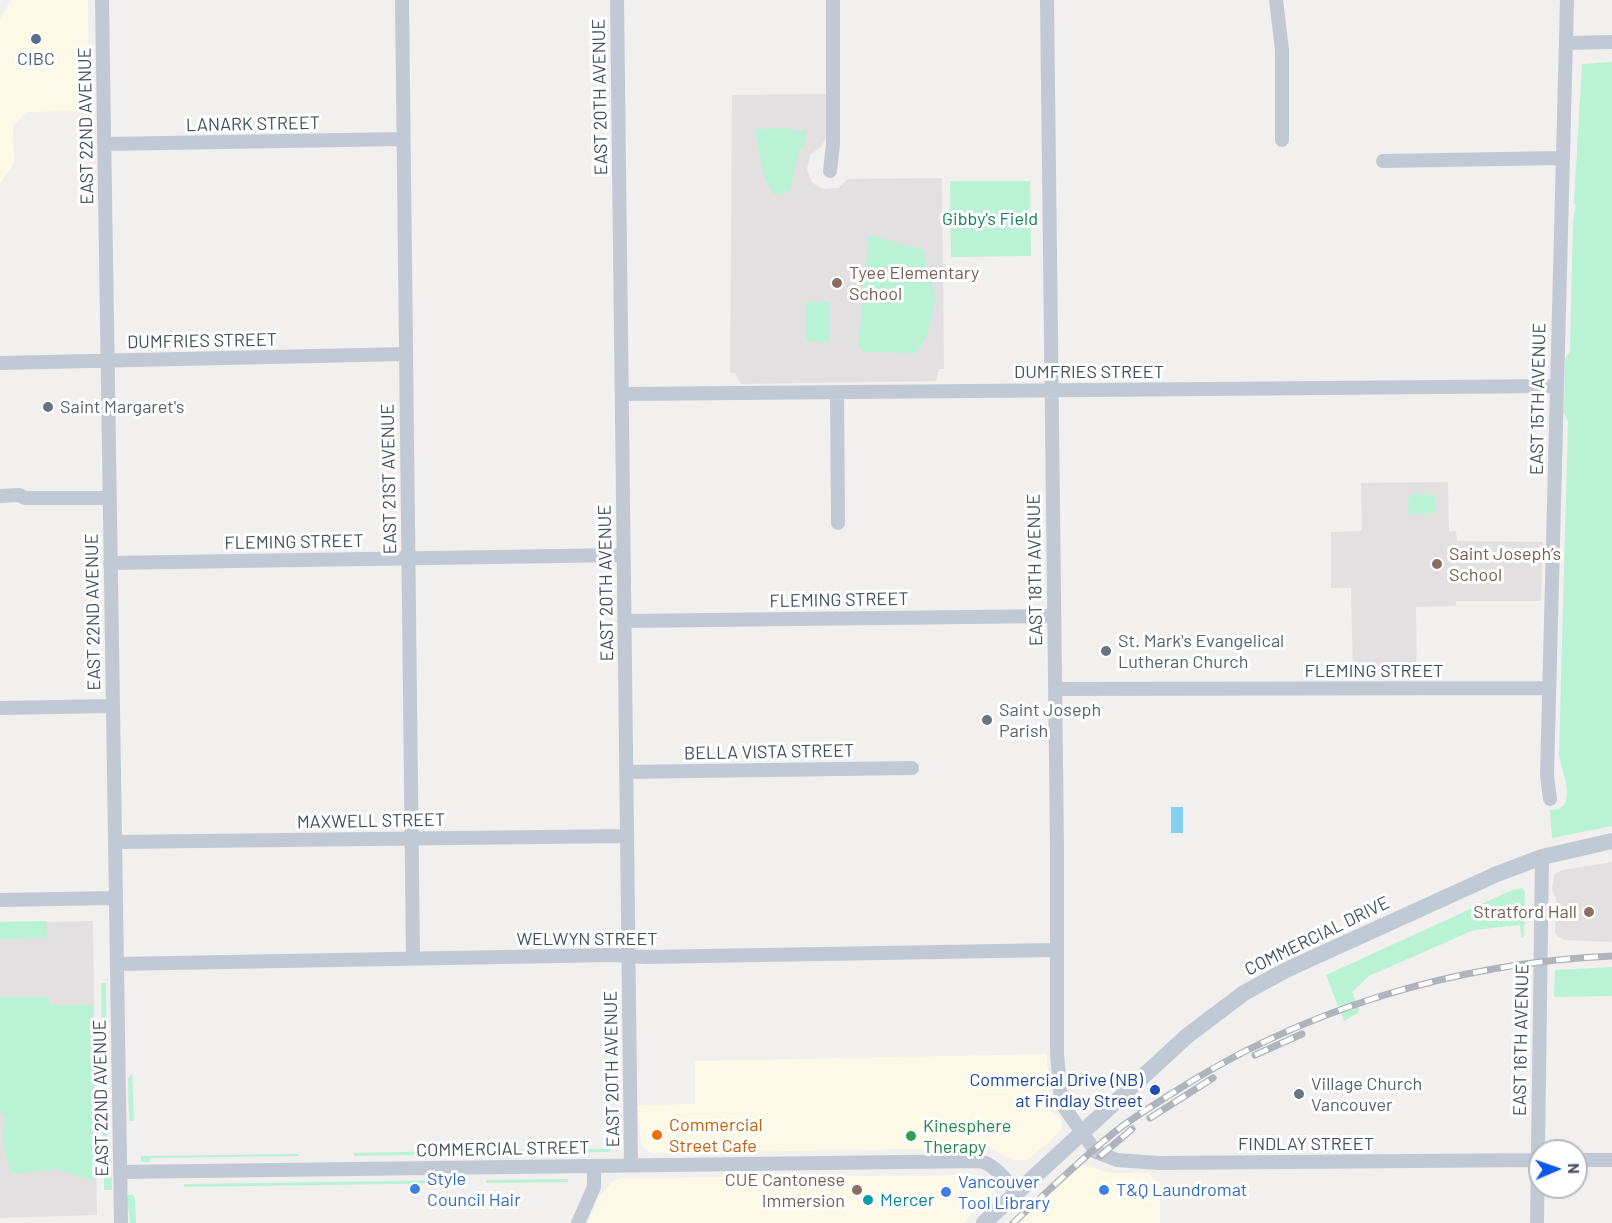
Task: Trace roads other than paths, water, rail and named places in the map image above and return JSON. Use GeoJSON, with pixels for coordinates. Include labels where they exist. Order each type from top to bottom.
{"type":"FeatureCollection","features":[{"type":"Feature","properties":{"kind":"street","name":"EAST 22ND AVENUE"},"geometry":{"type":"LineString","coordinates":[[102,0],[121,1223]]}},
{"type":"Feature","properties":{"kind":"street","name":"EAST 21ST AVENUE"},"geometry":{"type":"LineString","coordinates":[[402,0],[413,958]]}},
{"type":"Feature","properties":{"kind":"street","name":"EAST 20TH AVENUE"},"geometry":{"type":"LineString","coordinates":[[617,0],[631,1165]]}},
{"type":"Feature","properties":{"kind":"street"},"geometry":{"type":"LineString","coordinates":[[830,171],[833,144],[833,0]]}},
{"type":"Feature","properties":{"kind":"street","name":"EAST 18TH AVENUE"},"geometry":{"type":"LineString","coordinates":[[1047,0],[1057,1054],[1061,1099],[1082,1134]]}},
{"type":"Feature","properties":{"kind":"street"},"geometry":{"type":"LineString","coordinates":[[1276,0],[1282,50],[1282,140]]}},
{"type":"Feature","properties":{"kind":"street","name":"EAST 15TH AVENUE"},"geometry":{"type":"LineString","coordinates":[[1550,798],[1547,775],[1567,0]]}},
{"type":"Feature","properties":{"kind":"street"},"geometry":{"type":"LineString","coordinates":[[1566,43],[1612,42]]}},
{"type":"Feature","properties":{"kind":"street","name":"LANARK STREET"},"geometry":{"type":"LineString","coordinates":[[104,144],[403,139]]}},
{"type":"Feature","properties":{"kind":"street"},"geometry":{"type":"LineString","coordinates":[[1383,161],[1562,159]]}},
{"type":"Feature","properties":{"kind":"street","name":"DUMFRIES STREET"},"geometry":{"type":"LineString","coordinates":[[0,363],[406,354]]}},
{"type":"Feature","properties":{"kind":"street","name":"DUMFRIES STREET"},"geometry":{"type":"LineString","coordinates":[[622,394],[1557,386]]}},
{"type":"Feature","properties":{"kind":"street"},"geometry":{"type":"LineString","coordinates":[[837,392],[838,524]]}},
{"type":"Feature","properties":{"kind":"street"},"geometry":{"type":"LineString","coordinates":[[0,496],[109,498]]}},
{"type":"Feature","properties":{"kind":"street","name":"FLEMING STREET"},"geometry":{"type":"LineString","coordinates":[[110,563],[623,555]]}},
{"type":"Feature","properties":{"kind":"street","name":"FLEMING STREET"},"geometry":{"type":"LineString","coordinates":[[624,621],[1054,616]]}},
{"type":"Feature","properties":{"kind":"street","name":"FLEMING STREET"},"geometry":{"type":"LineString","coordinates":[[1055,689],[1550,687]]}},
{"type":"Feature","properties":{"kind":"street"},"geometry":{"type":"LineString","coordinates":[[0,708],[113,706]]}},
{"type":"Feature","properties":{"kind":"street","name":"BELLA VISTA STREET"},"geometry":{"type":"LineString","coordinates":[[626,772],[912,768]]}},
{"type":"Feature","properties":{"kind":"street","name":"MAXWELL STREET"},"geometry":{"type":"LineString","coordinates":[[115,842],[627,836]]}},
{"type":"Feature","properties":{"kind":"street","name":"COMMERCIAL DRIVE"},"geometry":{"type":"LineString","coordinates":[[984,1223],[1187,1036],[1244,993],[1286,970],[1497,874],[1542,857],[1611,842]]}},
{"type":"Feature","properties":{"kind":"street","name":"EAST 16TH AVENUE"},"geometry":{"type":"LineString","coordinates":[[1539,1139],[1542,857]]}},
{"type":"Feature","properties":{"kind":"street"},"geometry":{"type":"LineString","coordinates":[[0,900],[116,898]]}},
{"type":"Feature","properties":{"kind":"street","name":"WELWYN STREET"},"geometry":{"type":"LineString","coordinates":[[117,964],[1057,950]]}},
{"type":"Feature","properties":{"kind":"street","name":"FINDLAY STREET"},"geometry":{"type":"LineString","coordinates":[[1082,1134],[1096,1152],[1105,1157],[1160,1163],[1528,1160]]}},
{"type":"Feature","properties":{"kind":"street"},"geometry":{"type":"LineString","coordinates":[[1588,1160],[1612,1160]]}},
{"type":"Feature","properties":{"kind":"street","name":"COMMERCIAL STREET"},"geometry":{"type":"LineString","coordinates":[[120,1172],[981,1161],[990,1164],[999,1172],[1017,1193]]}},
{"type":"Feature","properties":{"kind":"street"},"geometry":{"type":"LineString","coordinates":[[578,1223],[594,1187],[594,1166]]}},
{"type":"Feature","properties":{"kind":"street","name":"EAST 16TH AVENUE"},"geometry":{"type":"LineString","coordinates":[[1537,1223],[1538,1199]]}},
{"type":"Feature","properties":{"kind":"water"},"geometry":{"type":"Polygon","coordinates":[[[1171,807],[1183,807],[1183,833],[1171,833],[1171,807]]]}},
{"type":"Feature","properties":{"kind":"railway"},"geometry":{"type":"LineString","coordinates":[[1013,1223],[1086,1156],[1125,1124],[1221,1064],[1273,1038],[1327,1015],[1438,980],[1554,960],[1612,956]]}},
{"type":"Feature","properties":{"kind":"railway"},"geometry":{"type":"LineString","coordinates":[[1255,1055],[1302,1034]]}},
{"type":"Feature","properties":{"kind":"railway"},"geometry":{"type":"LineString","coordinates":[[1150,1118],[1213,1078]]}},
{"type":"Feature","properties":{"kind":"railway"},"geometry":{"type":"LineString","coordinates":[[1100,1156],[1132,1129]]}},
{"type":"Feature","properties":{"kind":"place","name":"CIBC"},"geometry":{"type":"Point","coordinates":[36,39]}},
{"type":"Feature","properties":{"kind":"place","name":"Tyee Elementary School"},"geometry":{"type":"Point","coordinates":[837,283]}},
{"type":"Feature","properties":{"kind":"place","name":"Saint Margaret's"},"geometry":{"type":"Point","coordinates":[48,407]}},
{"type":"Feature","properties":{"kind":"place","name":"Saint Joseph’s School"},"geometry":{"type":"Point","coordinates":[1437,564]}},
{"type":"Feature","properties":{"kind":"place","name":"St. Mark's Evangelical Lutheran Church"},"geometry":{"type":"Point","coordinates":[1106,651]}},
{"type":"Feature","properties":{"kind":"place","name":"Saint Joseph Parish"},"geometry":{"type":"Point","coordinates":[987,720]}},
{"type":"Feature","properties":{"kind":"place","name":"Stratford Hall"},"geometry":{"type":"Point","coordinates":[1589,912]}},
{"type":"Feature","properties":{"kind":"place","name":"Commercial Drive (NB) at Findlay Street"},"geometry":{"type":"Point","coordinates":[1155,1090]}},
{"type":"Feature","properties":{"kind":"place","name":"Village Church Vancouver"},"geometry":{"type":"Point","coordinates":[1299,1094]}},
{"type":"Feature","properties":{"kind":"place","name":"Commercial Street Cafe"},"geometry":{"type":"Point","coordinates":[657,1135]}},
{"type":"Feature","properties":{"kind":"place","name":"Kinesphere Therapy"},"geometry":{"type":"Point","coordinates":[911,1136]}},
{"type":"Feature","properties":{"kind":"place","name":"Style Council Hair"},"geometry":{"type":"Point","coordinates":[415,1189]}},
{"type":"Feature","properties":{"kind":"place","name":"CUE Cantonese Immersion"},"geometry":{"type":"Point","coordinates":[857,1190]}},
{"type":"Feature","properties":{"kind":"place","name":"T&Q Laundromat"},"geometry":{"type":"Point","coordinates":[1104,1190]}},
{"type":"Feature","properties":{"kind":"place","name":"Vancouver Tool Library"},"geometry":{"type":"Point","coordinates":[946,1192]}},
{"type":"Feature","properties":{"kind":"place","name":"Mercer"},"geometry":{"type":"Point","coordinates":[868,1200]}},
{"type":"Feature","properties":{"kind":"park label","name":"Gibby's Field"},"geometry":{"type":"Point","coordinates":[990,219]}}]}
